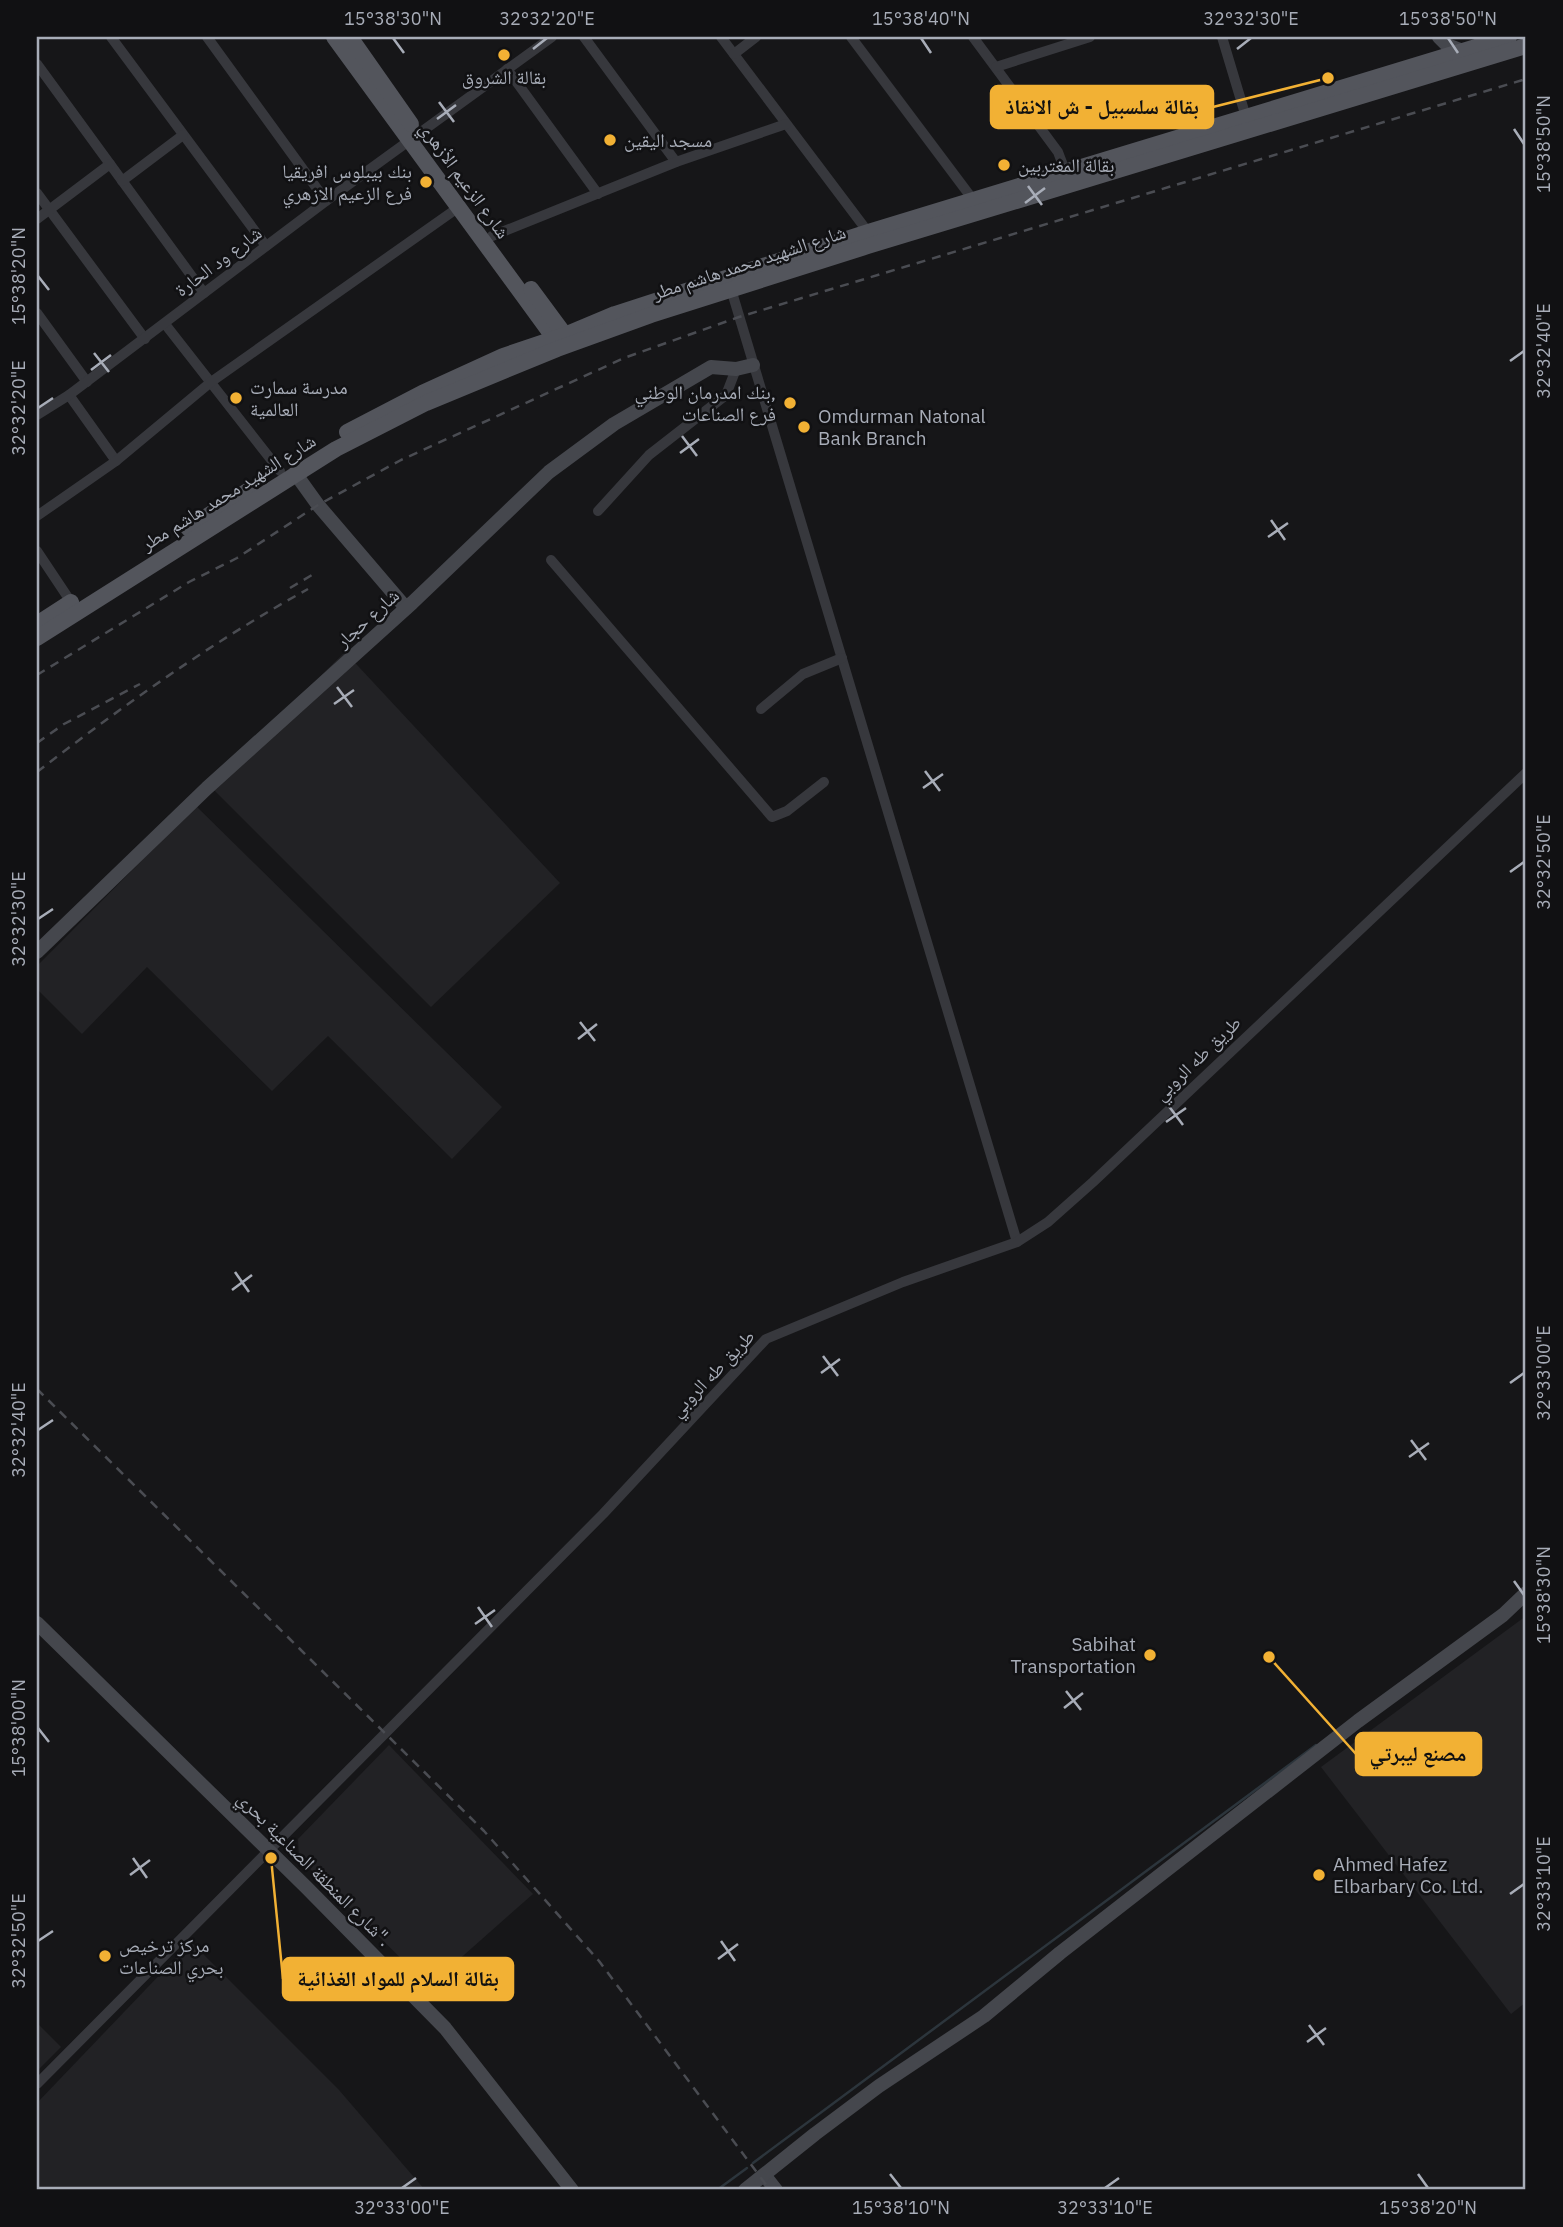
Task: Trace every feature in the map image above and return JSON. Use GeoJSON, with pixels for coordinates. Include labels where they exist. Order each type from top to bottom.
{"type":"FeatureCollection","features":[{"type":"Feature","properties":{"kind":"main road","name":"شارع الزعيم الأزهري"},"geometry":{"type":"LineString","coordinates":[[334,37],[492,236],[561,342]]}},
{"type":"Feature","properties":{"kind":"main road","name":"شارع الشهيد محمد هاشم مطر"},"geometry":{"type":"LineString","coordinates":[[37,638],[373,417],[503,356],[561,342],[731,289],[1371,85],[1509,37]]}},
{"type":"Feature","properties":{"kind":"main road","name":"شارع الزعيم الأزهري"},"geometry":{"type":"LineString","coordinates":[[356,39],[459,207],[561,342]]}},
{"type":"Feature","properties":{"kind":"main road","name":"شارع الشهيد محمد هاشم مطر"},"geometry":{"type":"LineString","coordinates":[[561,342],[615,314],[868,232],[1246,117],[1526,46]]}},
{"type":"Feature","properties":{"kind":"main road","name":"شارع الشهيد محمد هاشم مطر"},"geometry":{"type":"LineString","coordinates":[[37,624],[288,472]]}},
{"type":"Feature","properties":{"kind":"street"},"geometry":{"type":"LineString","coordinates":[[111,37],[265,246]]}},
{"type":"Feature","properties":{"kind":"street"},"geometry":{"type":"LineString","coordinates":[[207,37],[327,201]]}},
{"type":"Feature","properties":{"kind":"street","name":"شارع ود الحارة"},"geometry":{"type":"LineString","coordinates":[[37,415],[87,382],[265,246],[552,37]]}},
{"type":"Feature","properties":{"kind":"street"},"geometry":{"type":"LineString","coordinates":[[584,37],[676,162]]}},
{"type":"Feature","properties":{"kind":"street"},"geometry":{"type":"LineString","coordinates":[[721,37],[868,232]]}},
{"type":"Feature","properties":{"kind":"street"},"geometry":{"type":"LineString","coordinates":[[734,54],[756,37]]}},
{"type":"Feature","properties":{"kind":"street"},"geometry":{"type":"LineString","coordinates":[[851,37],[974,201]]}},
{"type":"Feature","properties":{"kind":"street"},"geometry":{"type":"LineString","coordinates":[[973,37],[1058,152],[1066,173]]}},
{"type":"Feature","properties":{"kind":"street"},"geometry":{"type":"LineString","coordinates":[[996,67],[1090,37]]}},
{"type":"Feature","properties":{"kind":"street"},"geometry":{"type":"LineString","coordinates":[[1222,37],[1246,117]]}},
{"type":"Feature","properties":{"kind":"street"},"geometry":{"type":"LineString","coordinates":[[1439,37],[1447,45],[1463,51]]}},
{"type":"Feature","properties":{"kind":"street"},"geometry":{"type":"LineString","coordinates":[[37,64],[204,293]]}},
{"type":"Feature","properties":{"kind":"street"},"geometry":{"type":"LineString","coordinates":[[507,69],[598,194]]}},
{"type":"Feature","properties":{"kind":"street"},"geometry":{"type":"LineString","coordinates":[[492,236],[676,162],[786,124]]}},
{"type":"Feature","properties":{"kind":"street"},"geometry":{"type":"LineString","coordinates":[[122,181],[183,135]]}},
{"type":"Feature","properties":{"kind":"street"},"geometry":{"type":"LineString","coordinates":[[37,219],[110,164]]}},
{"type":"Feature","properties":{"kind":"street"},"geometry":{"type":"LineString","coordinates":[[37,193],[145,339]]}},
{"type":"Feature","properties":{"kind":"street"},"geometry":{"type":"LineString","coordinates":[[37,516],[116,461],[211,382],[459,207]]}},
{"type":"Feature","properties":{"kind":"street"},"geometry":{"type":"LineString","coordinates":[[731,289],[1017,1242]]}},
{"type":"Feature","properties":{"kind":"street"},"geometry":{"type":"LineString","coordinates":[[37,313],[87,382]]}},
{"type":"Feature","properties":{"kind":"street"},"geometry":{"type":"LineString","coordinates":[[165,324],[211,382],[406,608]]}},
{"type":"Feature","properties":{"kind":"street","name":"شارع حجار"},"geometry":{"type":"LineString","coordinates":[[37,952],[206,788],[406,608],[549,472],[614,424],[711,367],[736,369],[753,365]]}},
{"type":"Feature","properties":{"kind":"street"},"geometry":{"type":"LineString","coordinates":[[598,511],[649,455],[726,395],[736,369]]}},
{"type":"Feature","properties":{"kind":"street"},"geometry":{"type":"LineString","coordinates":[[69,395],[116,461]]}},
{"type":"Feature","properties":{"kind":"street"},"geometry":{"type":"LineString","coordinates":[[37,551],[71,602]]}},
{"type":"Feature","properties":{"kind":"street"},"geometry":{"type":"LineString","coordinates":[[551,560],[772,817],[787,811],[824,782]]}},
{"type":"Feature","properties":{"kind":"street"},"geometry":{"type":"LineString","coordinates":[[761,709],[803,674],[842,658]]}},
{"type":"Feature","properties":{"kind":"street","name":"طريق طه الروبي"},"geometry":{"type":"LineString","coordinates":[[37,2084],[603,1514],[766,1339],[903,1282],[1017,1242],[1048,1222],[1526,773]]}},
{"type":"Feature","properties":{"kind":"street"},"geometry":{"type":"LineString","coordinates":[[746,2190],[879,2086],[984,2016],[1070,1944],[1358,1721],[1503,1615],[1526,1593]]}},
{"type":"Feature","properties":{"kind":"street","name":"شارع المنطقة الصناعية بحري\"."},"geometry":{"type":"LineString","coordinates":[[37,1623],[270,1851],[445,2028],[572,2190]]}},
{"type":"Feature","properties":{"kind":"street"},"geometry":{"type":"LineString","coordinates":[[765,2176],[776,2190]]}},
{"type":"Feature","properties":{"kind":"shaded area"},"geometry":{"type":"Polygon","coordinates":[[[345,652],[560,883],[431,1007],[209,785],[345,652]]]}},
{"type":"Feature","properties":{"kind":"shaded area"},"geometry":{"type":"Polygon","coordinates":[[[196,806],[502,1107],[452,1159],[328,1036],[272,1091],[147,967],[82,1034],[37,989],[37,966],[196,806]]]}},
{"type":"Feature","properties":{"kind":"shaded area"},"geometry":{"type":"Polygon","coordinates":[[[1526,1616],[1526,2002],[1511,2014],[1321,1767],[1526,1616]]]}},
{"type":"Feature","properties":{"kind":"shaded area"},"geometry":{"type":"Polygon","coordinates":[[[389,1745],[533,1894],[429,1986],[299,1858],[298,1839],[389,1745]]]}},
{"type":"Feature","properties":{"kind":"shaded area"},"geometry":{"type":"Polygon","coordinates":[[[191,1942],[339,2090],[425,2190],[37,2190],[37,2103],[191,1942]]]}},
{"type":"Feature","properties":{"kind":"shaded area"},"geometry":{"type":"Polygon","coordinates":[[[37,2023],[61,2047],[37,2071],[37,2023]]]}},
{"type":"Feature","properties":{"kind":"waterway"},"geometry":{"type":"LineString","coordinates":[[753,2163],[1316,1745]]}},
{"type":"Feature","properties":{"kind":"waterway"},"geometry":{"type":"LineString","coordinates":[[717,2190],[747,2168]]}},
{"type":"Feature","properties":{"kind":"railway"},"geometry":{"type":"LineString","coordinates":[[37,675],[189,582],[237,558],[318,505],[401,460],[624,358],[739,317],[1526,79]]}},
{"type":"Feature","properties":{"kind":"railway"},"geometry":{"type":"LineString","coordinates":[[290,588],[312,575]]}},
{"type":"Feature","properties":{"kind":"railway"},"geometry":{"type":"LineString","coordinates":[[37,772],[169,675],[308,589]]}},
{"type":"Feature","properties":{"kind":"railway"},"geometry":{"type":"LineString","coordinates":[[37,743],[64,724],[140,684]]}},
{"type":"Feature","properties":{"kind":"railway"},"geometry":{"type":"LineString","coordinates":[[37,1389],[484,1831],[599,1961],[770,2190]]}},
{"type":"Feature","properties":{"kind":"place","name":"بقالة الشروق"},"geometry":{"type":"Point","coordinates":[504,55]}},
{"type":"Feature","properties":{"kind":"place","name":"بقالة سلسبيل - ش الانقاذ"},"geometry":{"type":"Point","coordinates":[1328,78]}},
{"type":"Feature","properties":{"kind":"place","name":"مسجد اليقين"},"geometry":{"type":"Point","coordinates":[610,140]}},
{"type":"Feature","properties":{"kind":"place","name":"بقالة المغتربين"},"geometry":{"type":"Point","coordinates":[1004,165]}},
{"type":"Feature","properties":{"kind":"place","name":"بنك بيبلوس افريقيا فرع الزعيم الازهري"},"geometry":{"type":"Point","coordinates":[426,182]}},
{"type":"Feature","properties":{"kind":"place","name":"مدرسة سمارت العالمية"},"geometry":{"type":"Point","coordinates":[236,398]}},
{"type":"Feature","properties":{"kind":"place","name":"بنك امدرمان الوطني, فرع الصناعات"},"geometry":{"type":"Point","coordinates":[790,403]}},
{"type":"Feature","properties":{"kind":"place","name":"Omdurman Natonal Bank Branch"},"geometry":{"type":"Point","coordinates":[804,427]}},
{"type":"Feature","properties":{"kind":"place","name":"Sabihat Transportation"},"geometry":{"type":"Point","coordinates":[1150,1655]}},
{"type":"Feature","properties":{"kind":"place","name":"مصنع ليبرتي"},"geometry":{"type":"Point","coordinates":[1269,1657]}},
{"type":"Feature","properties":{"kind":"place","name":"بقالة السلام للمواد الغذائية"},"geometry":{"type":"Point","coordinates":[271,1858]}},
{"type":"Feature","properties":{"kind":"place","name":"Ahmed Hafez Elbarbary Co. Ltd."},"geometry":{"type":"Point","coordinates":[1319,1875]}},
{"type":"Feature","properties":{"kind":"place","name":"مركز ترخيص بحري الصناعات"},"geometry":{"type":"Point","coordinates":[105,1956]}}]}
